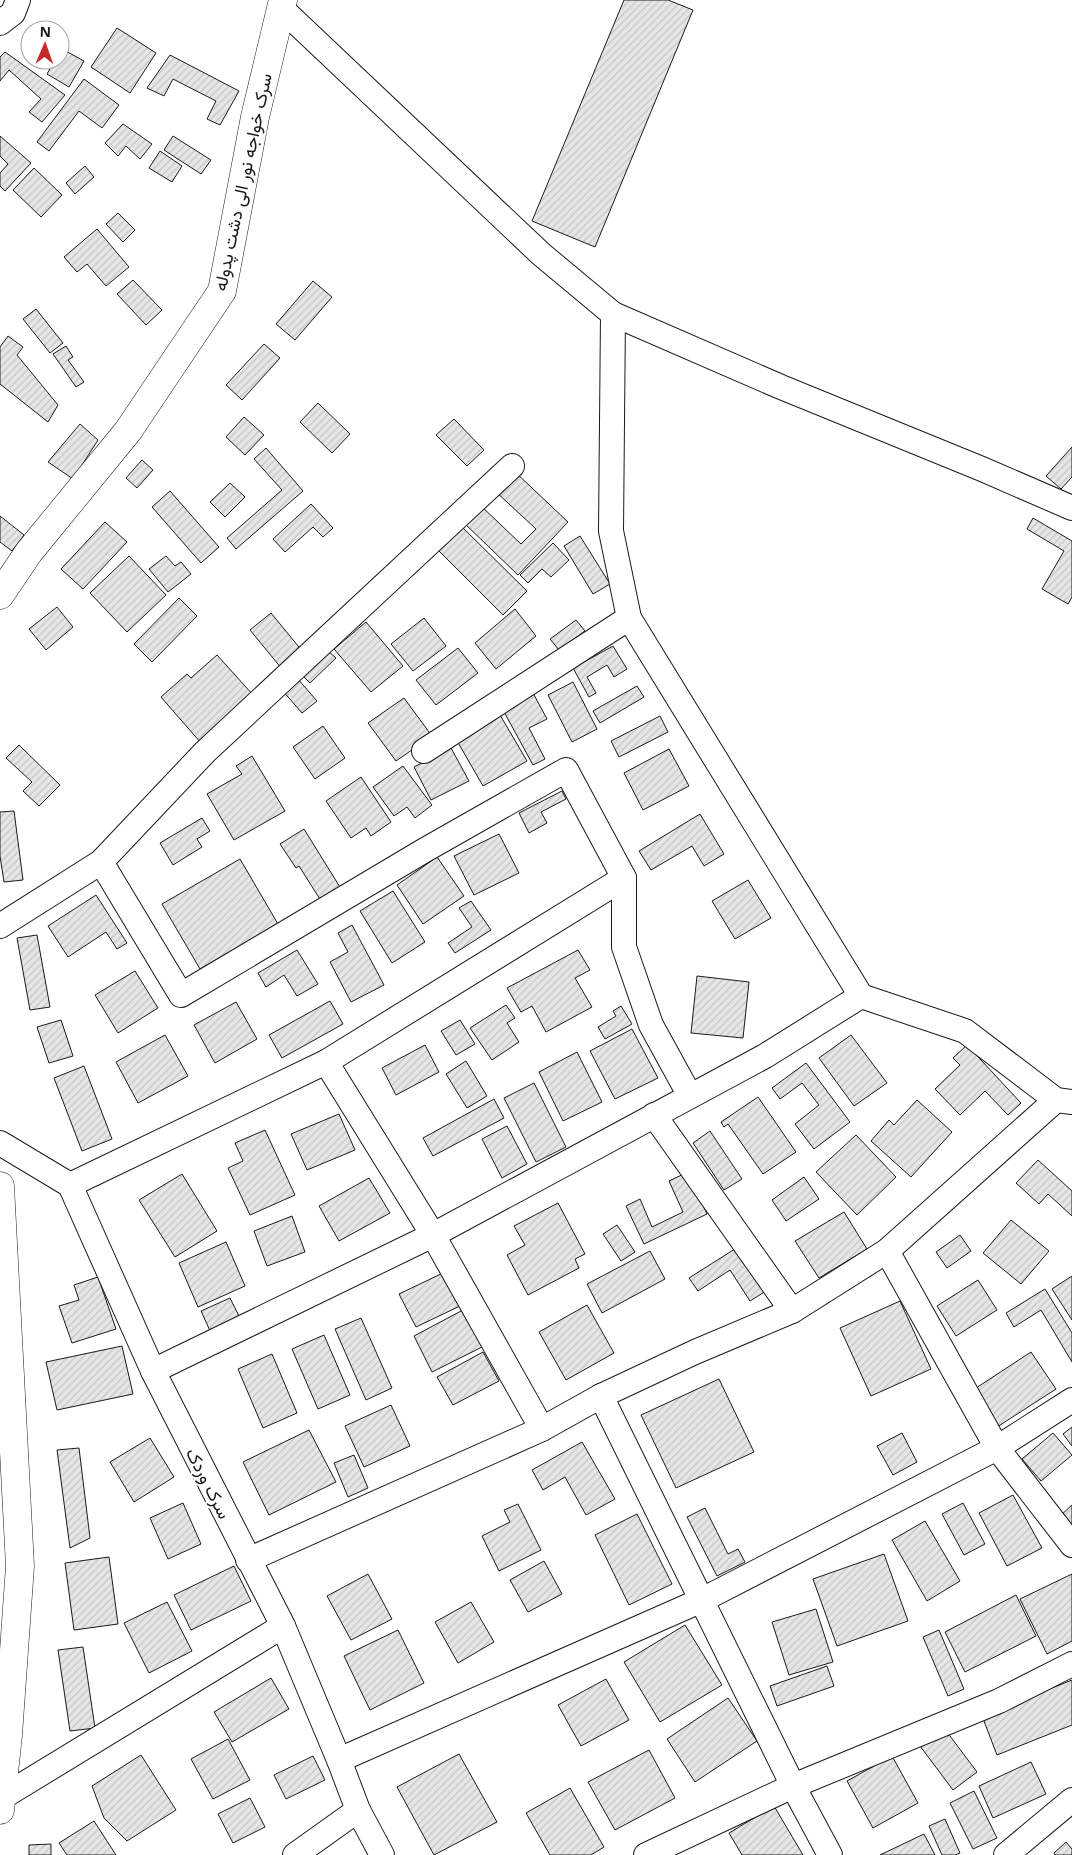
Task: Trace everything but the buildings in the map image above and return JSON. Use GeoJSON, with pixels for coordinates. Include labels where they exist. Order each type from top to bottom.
{"type":"FeatureCollection","features":[{"type":"Feature","properties":{"kind":"main road","name":"سرک خواجه نور الی دشت پدوله"},"geometry":{"type":"LineString","coordinates":[[0,595],[28,552],[128,431],[222,291],[255,117],[282,4]]}},
{"type":"Feature","properties":{"kind":"main road"},"geometry":{"type":"LineString","coordinates":[[0,1186],[7,1444],[20,1566],[4,1733],[0,1804]]}},
{"type":"Feature","properties":{"kind":"street"},"geometry":{"type":"LineString","coordinates":[[0,23],[13,12],[18,0]]}},
{"type":"Feature","properties":{"kind":"street"},"geometry":{"type":"LineString","coordinates":[[282,4],[541,254],[613,314],[781,387],[1072,508]]}},
{"type":"Feature","properties":{"kind":"street"},"geometry":{"type":"LineString","coordinates":[[248,1560],[542,1428],[601,1396],[695,1352],[792,1311],[887,1251],[1064,1101],[965,1031],[861,996],[629,618],[611,531],[613,314]]}},
{"type":"Feature","properties":{"kind":"street"},"geometry":{"type":"LineString","coordinates":[[0,926],[101,862],[205,752],[512,466]]}},
{"type":"Feature","properties":{"kind":"street"},"geometry":{"type":"LineString","coordinates":[[424,751],[629,618]]}},
{"type":"Feature","properties":{"kind":"street"},"geometry":{"type":"LineString","coordinates":[[101,862],[181,995],[425,850],[566,770],[624,878],[624,947],[651,1025],[690,1096]]}},
{"type":"Feature","properties":{"kind":"street"},"geometry":{"type":"LineString","coordinates":[[0,1143],[70,1185],[326,1062],[624,878]]}},
{"type":"Feature","properties":{"kind":"street"},"geometry":{"type":"LineString","coordinates":[[153,1371],[433,1235],[765,1056],[861,996]]}},
{"type":"Feature","properties":{"kind":"street"},"geometry":{"type":"LineString","coordinates":[[326,1062],[433,1235],[542,1428]]}},
{"type":"Feature","properties":{"kind":"street"},"geometry":{"type":"LineString","coordinates":[[654,1115],[792,1311]]}},
{"type":"Feature","properties":{"kind":"street","name":"سرک وردک"},"geometry":{"type":"LineString","coordinates":[[70,1185],[153,1371],[283,1626],[358,1810],[382,1855]]}},
{"type":"Feature","properties":{"kind":"street"},"geometry":{"type":"LineString","coordinates":[[887,1251],[997,1448],[1072,1545]]}},
{"type":"Feature","properties":{"kind":"street"},"geometry":{"type":"LineString","coordinates":[[601,1396],[793,1786],[830,1855]]}},
{"type":"Feature","properties":{"kind":"street"},"geometry":{"type":"LineString","coordinates":[[339,1760],[702,1600],[997,1448],[1072,1400]]}},
{"type":"Feature","properties":{"kind":"street"},"geometry":{"type":"LineString","coordinates":[[0,1804],[283,1626]]}},
{"type":"Feature","properties":{"kind":"street"},"geometry":{"type":"LineString","coordinates":[[646,1855],[793,1786],[999,1701],[1072,1664]]}},
{"type":"Feature","properties":{"kind":"street"},"geometry":{"type":"LineString","coordinates":[[1006,1855],[1072,1800]]}},
{"type":"Feature","properties":{"kind":"street"},"geometry":{"type":"LineString","coordinates":[[295,1855],[358,1810]]}}]}
